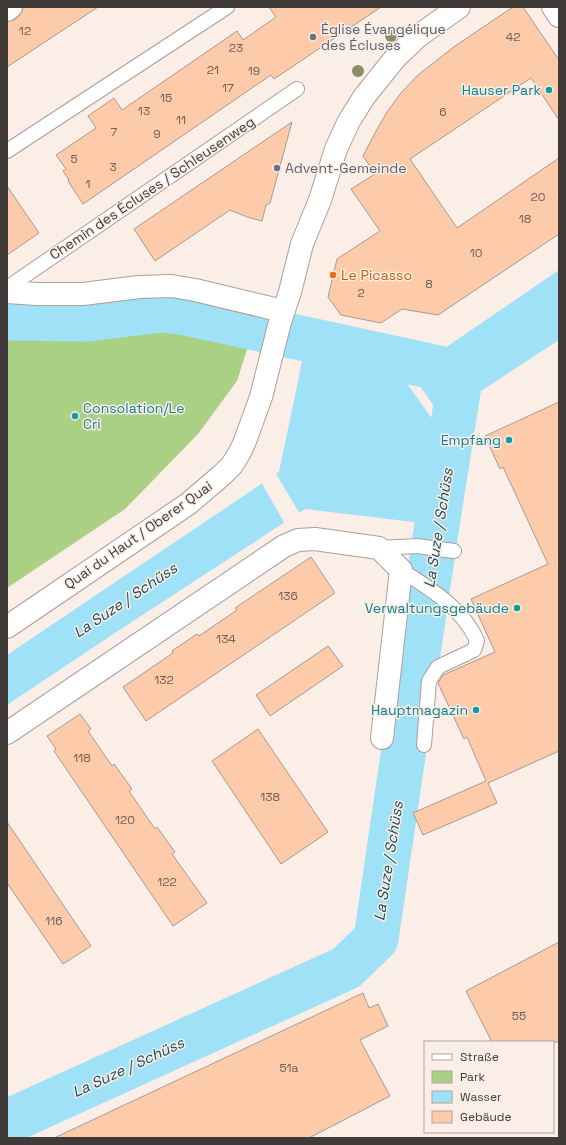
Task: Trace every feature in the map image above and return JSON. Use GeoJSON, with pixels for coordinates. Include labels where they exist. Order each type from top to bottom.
{"type":"FeatureCollection","features":[{"type":"Feature","properties":{"kind":"street"},"geometry":{"type":"LineString","coordinates":[[7,10],[11,7]]}},
{"type":"Feature","properties":{"kind":"street","name":"Quai du Haut / Oberer Quai"},"geometry":{"type":"LineString","coordinates":[[7,627],[188,504],[222,475],[240,452],[261,397],[273,347],[290,292],[302,244],[320,200],[336,149],[348,121],[364,97],[396,57],[416,37],[459,7]]}},
{"type":"Feature","properties":{"kind":"street"},"geometry":{"type":"LineString","coordinates":[[553,7],[559,16]]}},
{"type":"Feature","properties":{"kind":"street"},"geometry":{"type":"LineString","coordinates":[[7,292],[37,294],[83,294],[139,287],[172,286],[195,290],[282,316]]}},
{"type":"Feature","properties":{"kind":"street"},"geometry":{"type":"LineString","coordinates":[[7,733],[284,546],[298,540],[320,539],[379,548],[405,573],[382,738]]}},
{"type":"Feature","properties":{"kind":"lane"},"geometry":{"type":"LineString","coordinates":[[7,151],[227,7]]}},
{"type":"Feature","properties":{"kind":"lane","name":"Chemin des Écluses / Schleusenweg"},"geometry":{"type":"LineString","coordinates":[[7,288],[297,89]]}},
{"type":"Feature","properties":{"kind":"lane"},"geometry":{"type":"LineString","coordinates":[[379,548],[417,546],[449,550]]}},
{"type":"Feature","properties":{"kind":"lane"},"geometry":{"type":"LineString","coordinates":[[405,573],[439,596],[459,614],[473,631],[477,641],[474,650],[438,667],[429,681],[424,745]]}},
{"type":"Feature","properties":{"kind":"green space"},"geometry":{"type":"Polygon","coordinates":[[[7,324],[148,325],[251,337],[237,381],[198,434],[125,509],[7,588],[7,324]]]}},
{"type":"Feature","properties":{"kind":"water"},"geometry":{"type":"Polygon","coordinates":[[[559,270],[559,340],[455,408],[439,423],[422,523],[305,509],[7,705],[7,655],[279,472],[304,352],[407,374],[559,270]]]}},
{"type":"Feature","properties":{"kind":"pier"},"geometry":{"type":"Polygon","coordinates":[[[415,366],[413,376],[440,415],[448,417],[441,424],[435,423],[403,378],[405,372],[415,366]]]}},
{"type":"Feature","properties":{"kind":"pier"},"geometry":{"type":"Polygon","coordinates":[[[275,472],[300,514],[285,524],[261,482],[275,472]]]}},
{"type":"Feature","properties":{"kind":"building"},"geometry":{"type":"Polygon","coordinates":[[[23,7],[98,7],[7,67],[7,22],[18,17],[22,12],[23,7]]]}},
{"type":"Feature","properties":{"kind":"building"},"geometry":{"type":"Polygon","coordinates":[[[269,7],[381,7],[274,79],[271,75],[83,204],[68,181],[69,180],[63,171],[66,169],[56,155],[96,128],[88,116],[114,98],[122,110],[237,31],[243,40],[276,17],[269,7]]]}},
{"type":"Feature","properties":{"kind":"building"},"geometry":{"type":"Polygon","coordinates":[[[513,7],[523,7],[559,60],[559,120],[531,78],[410,159],[457,228],[559,158],[559,234],[438,315],[402,309],[381,323],[341,315],[328,297],[337,259],[380,231],[351,189],[375,174],[363,156],[375,133],[387,112],[401,93],[418,75],[455,46],[513,7]]]}},
{"type":"Feature","properties":{"kind":"building"},"geometry":{"type":"Polygon","coordinates":[[[292,122],[270,203],[266,205],[262,221],[230,210],[155,261],[134,229],[292,122]]]}},
{"type":"Feature","properties":{"kind":"building"},"geometry":{"type":"Polygon","coordinates":[[[7,186],[39,233],[7,255],[7,186]]]}},
{"type":"Feature","properties":{"kind":"building"},"geometry":{"type":"Polygon","coordinates":[[[559,402],[559,751],[488,783],[497,803],[423,835],[413,813],[486,781],[467,737],[464,739],[438,683],[443,675],[495,652],[471,599],[548,564],[503,467],[500,469],[485,436],[559,402]]]}},
{"type":"Feature","properties":{"kind":"building"},"geometry":{"type":"Polygon","coordinates":[[[311,557],[335,593],[146,721],[123,687],[173,653],[172,651],[197,634],[199,636],[237,610],[235,608],[311,557]]]}},
{"type":"Feature","properties":{"kind":"building"},"geometry":{"type":"Polygon","coordinates":[[[328,646],[343,666],[270,716],[256,695],[328,646]]]}},
{"type":"Feature","properties":{"kind":"building"},"geometry":{"type":"Polygon","coordinates":[[[80,714],[91,729],[88,731],[112,766],[114,764],[132,789],[129,791],[155,829],[157,827],[175,852],[172,854],[207,903],[173,926],[54,751],[56,749],[47,736],[80,714]]]}},
{"type":"Feature","properties":{"kind":"building"},"geometry":{"type":"Polygon","coordinates":[[[258,729],[328,832],[281,864],[212,761],[258,729]]]}},
{"type":"Feature","properties":{"kind":"building"},"geometry":{"type":"Polygon","coordinates":[[[7,822],[91,946],[63,964],[7,883],[7,822]]]}},
{"type":"Feature","properties":{"kind":"building"},"geometry":{"type":"Polygon","coordinates":[[[559,942],[559,1042],[491,1041],[466,991],[559,942]]]}},
{"type":"Feature","properties":{"kind":"building"},"geometry":{"type":"Polygon","coordinates":[[[363,993],[369,1008],[378,1004],[388,1026],[360,1040],[390,1096],[309,1138],[54,1138],[363,993]]]}},
{"type":"Feature","properties":{"kind":"waterway","name":"La Suze / Schüss"},"geometry":{"type":"LineString","coordinates":[[7,318],[88,319],[162,310],[186,313],[461,373]]}},
{"type":"Feature","properties":{"kind":"waterway","name":"La Suze / Schüss"},"geometry":{"type":"LineString","coordinates":[[7,1122],[346,968],[376,939],[436,531],[461,373]]}},
{"type":"Feature","properties":{"kind":"place","name":"Église Évangélique des Écluses"},"geometry":{"type":"Point","coordinates":[313,37]}},
{"type":"Feature","properties":{"kind":"place","name":"Hauser Park"},"geometry":{"type":"Point","coordinates":[549,90]}},
{"type":"Feature","properties":{"kind":"place","name":"Advent-Gemeinde"},"geometry":{"type":"Point","coordinates":[277,168]}},
{"type":"Feature","properties":{"kind":"place","name":"Le Picasso"},"geometry":{"type":"Point","coordinates":[333,275]}},
{"type":"Feature","properties":{"kind":"place","name":"Consolation/Le Cri"},"geometry":{"type":"Point","coordinates":[75,416]}},
{"type":"Feature","properties":{"kind":"place","name":"Empfang"},"geometry":{"type":"Point","coordinates":[509,440]}},
{"type":"Feature","properties":{"kind":"place","name":"Verwaltungsgebäude"},"geometry":{"type":"Point","coordinates":[517,608]}},
{"type":"Feature","properties":{"kind":"place","name":"Hauptmagazin"},"geometry":{"type":"Point","coordinates":[476,710]}}]}
